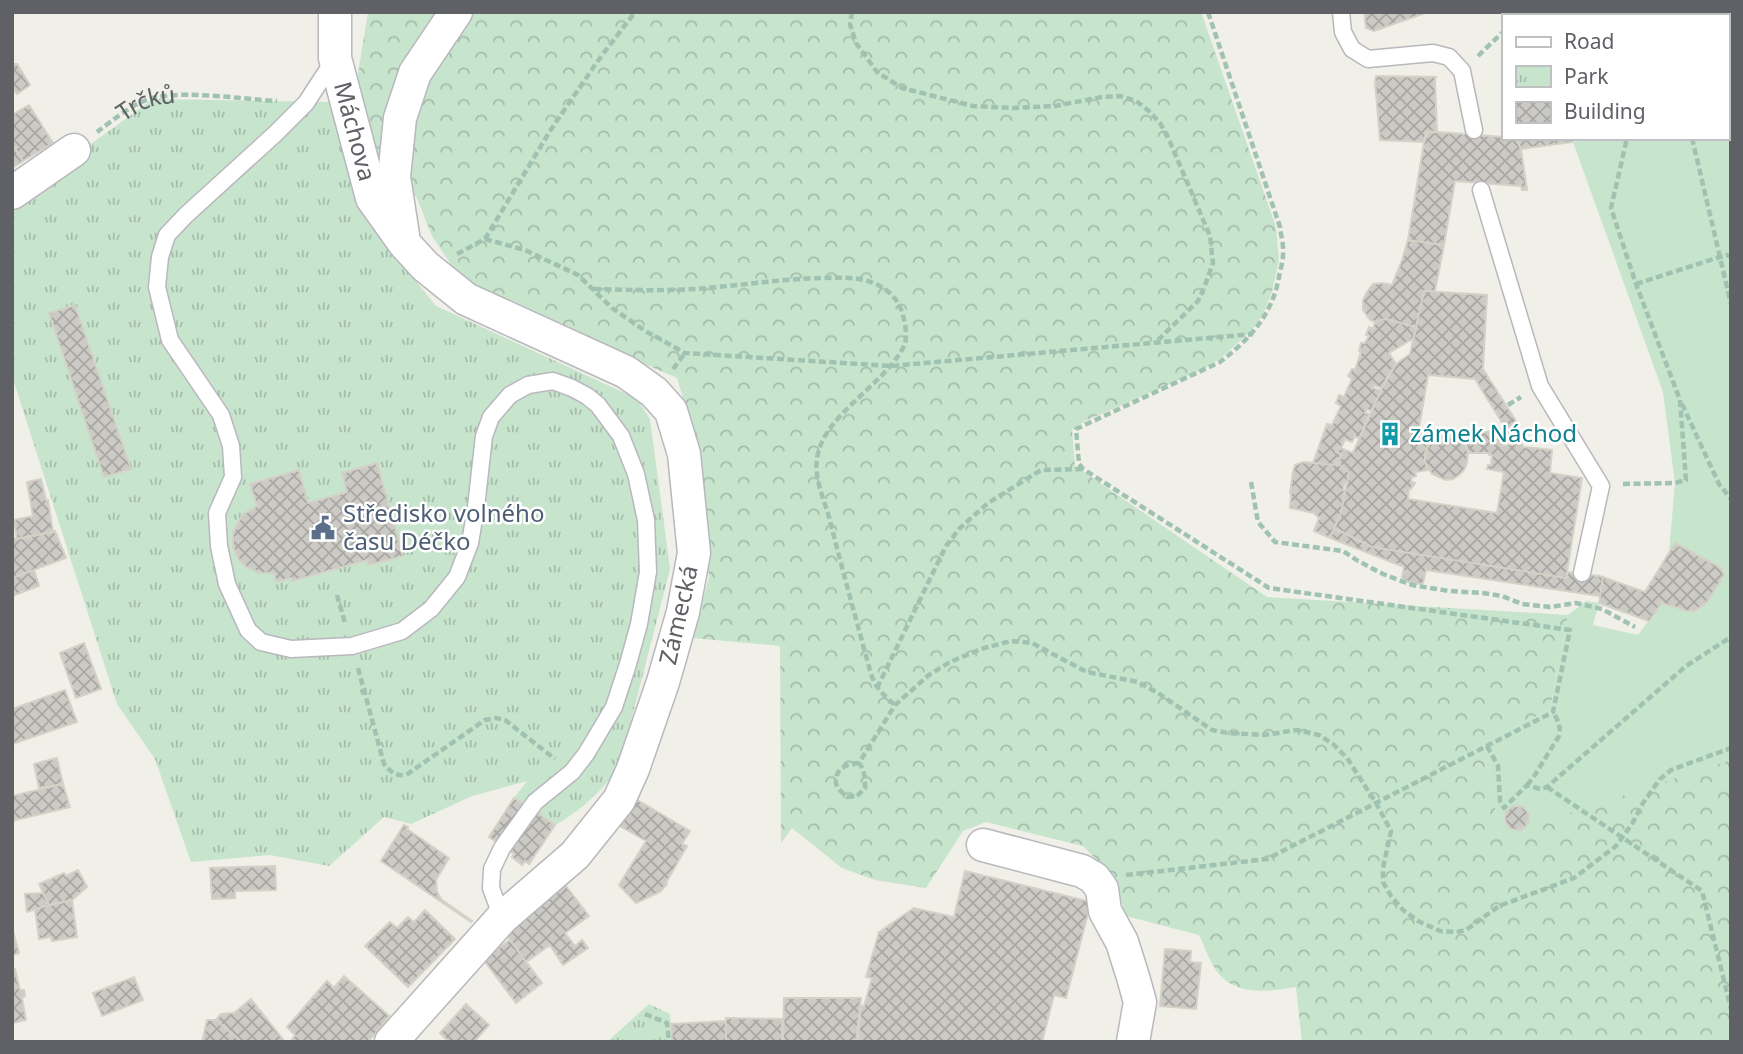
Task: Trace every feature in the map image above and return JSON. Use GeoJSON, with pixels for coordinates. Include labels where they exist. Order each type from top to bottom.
{"type":"FeatureCollection","features":[{"type":"Feature","properties":{"kind":"street","name":"Máchova"},"geometry":{"type":"LineString","coordinates":[[335,12],[335,58],[372,198],[404,243]]}},
{"type":"Feature","properties":{"kind":"street"},"geometry":{"type":"LineString","coordinates":[[404,243],[394,177],[400,118],[415,73],[456,12]]}},
{"type":"Feature","properties":{"kind":"street"},"geometry":{"type":"LineString","coordinates":[[12,193],[74,150]]}},
{"type":"Feature","properties":{"kind":"street","name":"Zámecká"},"geometry":{"type":"LineString","coordinates":[[391,1042],[502,918],[575,855],[619,800],[633,769],[663,682],[683,611],[694,553],[684,454],[671,411],[654,392],[626,372],[466,299],[425,267],[404,243]]}},
{"type":"Feature","properties":{"kind":"street"},"geometry":{"type":"LineString","coordinates":[[984,845],[1082,871],[1094,878],[1102,889],[1105,911],[1122,942],[1140,1002],[1133,1042]]}},
{"type":"Feature","properties":{"kind":"lane"},"geometry":{"type":"LineString","coordinates":[[1341,12],[1343,32],[1352,49],[1368,59],[1433,53],[1449,57],[1462,71],[1474,130]]}},
{"type":"Feature","properties":{"kind":"lane"},"geometry":{"type":"LineString","coordinates":[[335,58],[306,103],[167,235],[160,257],[157,288],[170,340],[221,415],[231,446],[233,477],[217,513],[219,546],[227,584],[248,630],[261,642],[291,649],[352,646],[402,631],[431,609],[457,577],[470,543],[484,436],[491,417],[510,395],[528,385],[552,381],[572,388],[598,405],[621,436],[636,474],[646,520],[648,572],[639,624],[614,707],[586,754],[572,772],[535,802],[502,848],[492,869],[491,888],[502,918]]}},
{"type":"Feature","properties":{"kind":"lane"},"geometry":{"type":"LineString","coordinates":[[1481,190],[1540,386],[1601,486],[1582,573]]}},
{"type":"Feature","properties":{"kind":"path"},"geometry":{"type":"LineString","coordinates":[[635,12],[550,131],[485,239],[525,250],[578,275],[612,308],[685,353],[891,366],[1253,334]]}},
{"type":"Feature","properties":{"kind":"path"},"geometry":{"type":"LineString","coordinates":[[852,12],[849,24],[856,43],[877,72],[902,88],[973,106],[1014,108],[1055,106],[1120,96],[1149,111],[1160,123],[1170,142],[1210,236],[1213,263],[1198,301],[1155,342]]}},
{"type":"Feature","properties":{"kind":"path"},"geometry":{"type":"LineString","coordinates":[[1208,12],[1280,227],[1283,255],[1277,290],[1266,316],[1253,334],[1229,356],[1206,370],[1076,429],[1079,464],[1269,588],[1570,630],[1553,712],[1559,721],[1559,736],[1533,778],[1504,808],[1500,801],[1498,765],[1487,746]]}},
{"type":"Feature","properties":{"kind":"path"},"geometry":{"type":"LineString","coordinates":[[1462,71],[1502,33]]}},
{"type":"Feature","properties":{"kind":"path","name":"Trčků"},"geometry":{"type":"LineString","coordinates":[[74,150],[124,111],[155,97],[191,95],[306,103]]}},
{"type":"Feature","properties":{"kind":"path"},"geometry":{"type":"LineString","coordinates":[[1627,140],[1611,208],[1636,284],[1681,400],[1719,484],[1731,499]]}},
{"type":"Feature","properties":{"kind":"path"},"geometry":{"type":"LineString","coordinates":[[1692,140],[1731,304]]}},
{"type":"Feature","properties":{"kind":"path"},"geometry":{"type":"LineString","coordinates":[[1636,284],[1726,255],[1731,256]]}},
{"type":"Feature","properties":{"kind":"path"},"geometry":{"type":"LineString","coordinates":[[593,289],[660,292],[800,278],[860,279],[891,292],[900,305],[905,323],[905,345],[891,366],[831,426],[822,440],[816,475],[871,674],[880,693],[895,705]]}},
{"type":"Feature","properties":{"kind":"path"},"geometry":{"type":"LineString","coordinates":[[1623,484],[1675,483],[1686,480],[1681,400]]}},
{"type":"Feature","properties":{"kind":"path"},"geometry":{"type":"LineString","coordinates":[[877,688],[946,546],[960,528],[988,503],[1041,470],[1083,469]]}},
{"type":"Feature","properties":{"kind":"path"},"geometry":{"type":"LineString","coordinates":[[1251,482],[1258,522],[1275,542],[1343,551],[1383,574],[1412,585],[1449,592],[1502,596],[1522,604],[1550,607],[1576,603],[1602,609],[1635,627]]}},
{"type":"Feature","properties":{"kind":"path"},"geometry":{"type":"LineString","coordinates":[[1527,785],[1540,789],[1547,787],[1686,666],[1731,637]]}},
{"type":"Feature","properties":{"kind":"path"},"geometry":{"type":"LineString","coordinates":[[859,763],[895,705],[929,675],[950,662],[981,649],[1011,641],[1032,643],[1087,672],[1138,682],[1212,730],[1264,735],[1297,730],[1319,735],[1333,744],[1347,758],[1391,831],[1383,868],[1383,882],[1391,896],[1403,910],[1418,921],[1440,930],[1456,932],[1466,930],[1499,906],[1574,878],[1616,846],[1660,779],[1671,770],[1731,748]]}},
{"type":"Feature","properties":{"kind":"path"},"geometry":{"type":"LineString","coordinates":[[352,646],[384,764],[391,772],[399,776],[406,775],[485,720],[496,718],[505,720],[572,772]]}},
{"type":"Feature","properties":{"kind":"path"},"geometry":{"type":"LineString","coordinates":[[1094,878],[1267,859],[1553,712]]}},
{"type":"Feature","properties":{"kind":"path"},"geometry":{"type":"LineString","coordinates":[[849,763],[859,763],[863,768],[865,788],[857,796],[847,797],[839,790],[836,783],[837,774],[849,763]]}},
{"type":"Feature","properties":{"kind":"path"},"geometry":{"type":"LineString","coordinates":[[1547,787],[1702,891],[1731,1009]]}},
{"type":"Feature","properties":{"kind":"path"},"geometry":{"type":"LineString","coordinates":[[645,1014],[667,1023],[668,1042]]}},
{"type":"Feature","properties":{"kind":"green space"},"geometry":{"type":"Polygon","coordinates":[[[368,12],[1201,12],[1276,227],[1279,260],[1272,292],[1263,314],[1252,330],[1221,358],[1202,370],[1072,429],[1075,466],[1267,597],[1568,615],[1550,709],[1483,743],[1500,836],[1731,760],[1731,1042],[1302,1042],[1296,987],[1255,991],[1236,986],[1216,970],[1199,935],[1126,916],[1114,878],[1083,846],[986,822],[963,831],[926,888],[875,880],[842,868],[792,828],[781,843],[780,646],[693,638],[709,577],[700,451],[677,378],[466,287],[432,236],[416,196],[377,180],[356,86],[368,12]]]}},
{"type":"Feature","properties":{"kind":"green space"},"geometry":{"type":"Polygon","coordinates":[[[1731,12],[1731,760],[1500,837],[1483,743],[1550,709],[1568,615],[1586,601],[1599,603],[1593,625],[1638,635],[1662,603],[1687,611],[1700,608],[1724,575],[1721,568],[1675,543],[1669,552],[1675,483],[1663,392],[1573,142],[1729,140],[1729,14],[1553,14],[1731,12]]]}},
{"type":"Feature","properties":{"kind":"green space"},"geometry":{"type":"Polygon","coordinates":[[[153,99],[330,102],[369,224],[436,306],[627,394],[639,402],[650,419],[670,569],[621,760],[593,797],[555,825],[514,798],[527,781],[472,796],[411,824],[384,817],[329,866],[270,855],[191,862],[155,759],[117,704],[12,376],[12,201],[153,99]]]}},
{"type":"Feature","properties":{"kind":"green space"},"geometry":{"type":"Polygon","coordinates":[[[649,1004],[670,1014],[672,1042],[607,1042],[649,1004]]]}},
{"type":"Feature","properties":{"kind":"building"},"geometry":{"type":"Polygon","coordinates":[[[1364,12],[1428,12],[1374,31],[1366,28],[1364,12]]]}},
{"type":"Feature","properties":{"kind":"building"},"geometry":{"type":"Polygon","coordinates":[[[12,64],[17,64],[30,85],[17,94],[12,87],[12,64]]]}},
{"type":"Feature","properties":{"kind":"building"},"geometry":{"type":"Polygon","coordinates":[[[1376,76],[1436,77],[1437,132],[1426,131],[1424,142],[1380,140],[1376,76]]]}},
{"type":"Feature","properties":{"kind":"building"},"geometry":{"type":"Polygon","coordinates":[[[29,105],[53,143],[23,161],[12,144],[12,115],[29,105]]]}},
{"type":"Feature","properties":{"kind":"building"},"geometry":{"type":"Polygon","coordinates":[[[1428,133],[1517,140],[1521,149],[1527,190],[1522,190],[1521,186],[1455,181],[1444,245],[1408,240],[1424,142],[1428,133]]]}},
{"type":"Feature","properties":{"kind":"building"},"geometry":{"type":"Polygon","coordinates":[[[1517,140],[1573,142],[1521,149],[1517,140]]]}},
{"type":"Feature","properties":{"kind":"building"},"geometry":{"type":"Polygon","coordinates":[[[12,144],[23,161],[12,168],[12,144]]]}},
{"type":"Feature","properties":{"kind":"building"},"geometry":{"type":"Polygon","coordinates":[[[1408,240],[1444,245],[1435,291],[1424,291],[1416,327],[1385,319],[1375,322],[1370,320],[1363,310],[1363,300],[1373,284],[1392,285],[1408,240]]]}},
{"type":"Feature","properties":{"kind":"building","name":"zámek Náchod"},"geometry":{"type":"Polygon","coordinates":[[[1424,291],[1487,295],[1483,369],[1516,421],[1523,447],[1552,450],[1550,473],[1582,478],[1566,578],[1372,547],[1334,528],[1341,513],[1349,472],[1336,462],[1342,455],[1336,452],[1338,447],[1353,453],[1386,379],[1396,364],[1410,354],[1424,291]],[[1428,375],[1418,434],[1442,435],[1434,439],[1427,448],[1425,462],[1428,470],[1415,472],[1416,476],[1412,476],[1411,482],[1415,483],[1409,489],[1408,499],[1497,513],[1504,472],[1487,469],[1488,465],[1491,465],[1492,455],[1468,453],[1465,442],[1460,437],[1498,430],[1500,446],[1518,443],[1515,427],[1506,429],[1475,379],[1428,375]]]}},
{"type":"Feature","properties":{"kind":"building"},"geometry":{"type":"Polygon","coordinates":[[[75,305],[131,469],[104,477],[49,313],[75,305]]]}},
{"type":"Feature","properties":{"kind":"building"},"geometry":{"type":"Polygon","coordinates":[[[1385,319],[1416,327],[1414,338],[1389,353],[1396,364],[1382,388],[1374,385],[1373,388],[1381,391],[1371,411],[1367,409],[1365,413],[1369,414],[1359,439],[1355,436],[1352,442],[1345,439],[1341,448],[1338,447],[1336,452],[1342,455],[1337,465],[1313,463],[1327,424],[1332,425],[1341,406],[1336,403],[1339,395],[1344,397],[1352,379],[1348,376],[1352,369],[1355,370],[1361,343],[1365,343],[1369,336],[1366,335],[1369,327],[1373,329],[1375,322],[1385,319]]]}},
{"type":"Feature","properties":{"kind":"building"},"geometry":{"type":"Polygon","coordinates":[[[1515,427],[1518,443],[1500,446],[1498,430],[1515,427]]]}},
{"type":"Feature","properties":{"kind":"building"},"geometry":{"type":"Polygon","coordinates":[[[1442,435],[1460,437],[1468,450],[1464,470],[1453,479],[1446,480],[1432,474],[1425,462],[1428,445],[1442,435]]]}},
{"type":"Feature","properties":{"kind":"building"},"geometry":{"type":"Polygon","coordinates":[[[1303,462],[1337,465],[1336,462],[1349,472],[1347,484],[1344,483],[1341,513],[1330,538],[1314,531],[1319,518],[1314,513],[1290,508],[1293,472],[1295,465],[1303,462]]]}},
{"type":"Feature","properties":{"kind":"building"},"geometry":{"type":"Polygon","coordinates":[[[377,463],[403,556],[368,565],[367,560],[292,581],[291,578],[276,582],[274,573],[260,573],[246,567],[239,560],[233,547],[233,533],[242,515],[257,506],[250,484],[299,470],[308,503],[347,492],[342,473],[377,463]]]}},
{"type":"Feature","properties":{"kind":"building"},"geometry":{"type":"Polygon","coordinates":[[[41,479],[48,500],[53,532],[17,539],[14,520],[33,516],[27,482],[41,479]]]}},
{"type":"Feature","properties":{"kind":"building"},"geometry":{"type":"Polygon","coordinates":[[[1334,528],[1372,547],[1566,578],[1568,572],[1603,577],[1600,596],[1426,570],[1423,583],[1412,585],[1402,577],[1404,567],[1330,538],[1334,528]]]}},
{"type":"Feature","properties":{"kind":"building"},"geometry":{"type":"Polygon","coordinates":[[[55,531],[66,558],[12,578],[12,538],[55,531]]]}},
{"type":"Feature","properties":{"kind":"building"},"geometry":{"type":"Polygon","coordinates":[[[1675,543],[1721,568],[1724,575],[1707,602],[1695,611],[1662,603],[1649,621],[1599,603],[1603,577],[1645,592],[1675,543]]]}},
{"type":"Feature","properties":{"kind":"building"},"geometry":{"type":"Polygon","coordinates":[[[34,570],[39,586],[12,596],[12,578],[34,570]]]}},
{"type":"Feature","properties":{"kind":"building"},"geometry":{"type":"Polygon","coordinates":[[[84,643],[101,689],[76,698],[60,653],[84,643]]]}},
{"type":"Feature","properties":{"kind":"building"},"geometry":{"type":"Polygon","coordinates":[[[65,690],[77,722],[12,744],[12,709],[65,690]]]}},
{"type":"Feature","properties":{"kind":"building"},"geometry":{"type":"Polygon","coordinates":[[[57,758],[63,784],[39,788],[34,764],[57,758]]]}},
{"type":"Feature","properties":{"kind":"building"},"geometry":{"type":"Polygon","coordinates":[[[63,784],[70,807],[12,821],[12,796],[63,784]]]}},
{"type":"Feature","properties":{"kind":"building"},"geometry":{"type":"Polygon","coordinates":[[[514,798],[536,812],[510,851],[489,837],[514,798]]]}},
{"type":"Feature","properties":{"kind":"building"},"geometry":{"type":"Polygon","coordinates":[[[634,798],[690,831],[682,844],[687,846],[667,884],[660,892],[636,903],[619,885],[646,841],[618,825],[634,798]]]}},
{"type":"Feature","properties":{"kind":"building"},"geometry":{"type":"Polygon","coordinates":[[[1512,806],[1522,806],[1529,813],[1529,823],[1522,830],[1512,830],[1505,823],[1505,813],[1512,806]]]}},
{"type":"Feature","properties":{"kind":"building"},"geometry":{"type":"Polygon","coordinates":[[[536,812],[555,825],[529,864],[525,861],[522,865],[512,857],[514,854],[510,851],[536,812]]]}},
{"type":"Feature","properties":{"kind":"building"},"geometry":{"type":"Polygon","coordinates":[[[404,825],[449,858],[436,880],[437,892],[442,900],[471,922],[381,861],[404,825]]]}},
{"type":"Feature","properties":{"kind":"building"},"geometry":{"type":"Polygon","coordinates":[[[275,866],[276,890],[235,891],[235,898],[212,899],[210,868],[275,866]]]}},
{"type":"Feature","properties":{"kind":"building"},"geometry":{"type":"Polygon","coordinates":[[[78,870],[87,887],[72,900],[49,905],[39,884],[78,870]]]}},
{"type":"Feature","properties":{"kind":"building"},"geometry":{"type":"Polygon","coordinates":[[[965,871],[1091,902],[1066,998],[1054,995],[1042,1042],[858,1042],[861,1005],[864,1006],[872,978],[866,977],[879,932],[914,908],[954,917],[965,871]]]}},
{"type":"Feature","properties":{"kind":"building"},"geometry":{"type":"Polygon","coordinates":[[[566,886],[589,916],[565,933],[575,946],[582,940],[588,948],[563,965],[550,945],[526,962],[505,933],[566,886]]]}},
{"type":"Feature","properties":{"kind":"building"},"geometry":{"type":"Polygon","coordinates":[[[43,893],[49,905],[27,912],[25,894],[43,893]]]}},
{"type":"Feature","properties":{"kind":"building"},"geometry":{"type":"Polygon","coordinates":[[[72,900],[77,937],[52,941],[51,937],[39,939],[35,909],[72,900]]]}},
{"type":"Feature","properties":{"kind":"building"},"geometry":{"type":"Polygon","coordinates":[[[425,910],[455,939],[408,987],[365,946],[390,922],[397,928],[408,917],[414,922],[425,910]]]}},
{"type":"Feature","properties":{"kind":"building"},"geometry":{"type":"Polygon","coordinates":[[[12,928],[19,953],[12,955],[12,928]]]}},
{"type":"Feature","properties":{"kind":"building"},"geometry":{"type":"Polygon","coordinates":[[[510,940],[542,983],[516,1003],[483,959],[510,940]]]}},
{"type":"Feature","properties":{"kind":"building"},"geometry":{"type":"Polygon","coordinates":[[[1165,949],[1191,951],[1190,962],[1201,963],[1196,1009],[1160,1006],[1165,949]]]}},
{"type":"Feature","properties":{"kind":"building"},"geometry":{"type":"Polygon","coordinates":[[[15,969],[20,990],[24,990],[25,996],[22,998],[26,1020],[12,1023],[12,970],[15,969]]]}},
{"type":"Feature","properties":{"kind":"building"},"geometry":{"type":"Polygon","coordinates":[[[344,976],[389,1016],[375,1034],[367,1042],[290,1042],[295,1035],[287,1027],[327,981],[334,988],[344,976]]]}},
{"type":"Feature","properties":{"kind":"building"},"geometry":{"type":"Polygon","coordinates":[[[134,977],[143,1000],[102,1016],[93,993],[134,977]]]}},
{"type":"Feature","properties":{"kind":"building"},"geometry":{"type":"Polygon","coordinates":[[[784,998],[861,998],[856,1042],[783,1042],[784,998]]]}},
{"type":"Feature","properties":{"kind":"building"},"geometry":{"type":"Polygon","coordinates":[[[251,999],[285,1042],[242,1042],[216,1020],[221,1014],[234,1013],[251,999]]]}},
{"type":"Feature","properties":{"kind":"building"},"geometry":{"type":"Polygon","coordinates":[[[466,1004],[489,1025],[474,1042],[449,1042],[440,1033],[466,1004]]]}},
{"type":"Feature","properties":{"kind":"building"},"geometry":{"type":"Polygon","coordinates":[[[726,1018],[782,1019],[782,1042],[726,1042],[726,1018]]]}},
{"type":"Feature","properties":{"kind":"building"},"geometry":{"type":"Polygon","coordinates":[[[207,1020],[216,1020],[242,1042],[202,1042],[207,1020]]]}},
{"type":"Feature","properties":{"kind":"building"},"geometry":{"type":"Polygon","coordinates":[[[726,1021],[726,1042],[672,1042],[671,1024],[726,1021]]]}},
{"type":"Feature","properties":{"kind":"place","name":"zámek Náchod"},"geometry":{"type":"Point","coordinates":[1390,434]}},
{"type":"Feature","properties":{"kind":"place","name":"Středisko volného času Déčko"},"geometry":{"type":"Point","coordinates":[323,528]}}]}
